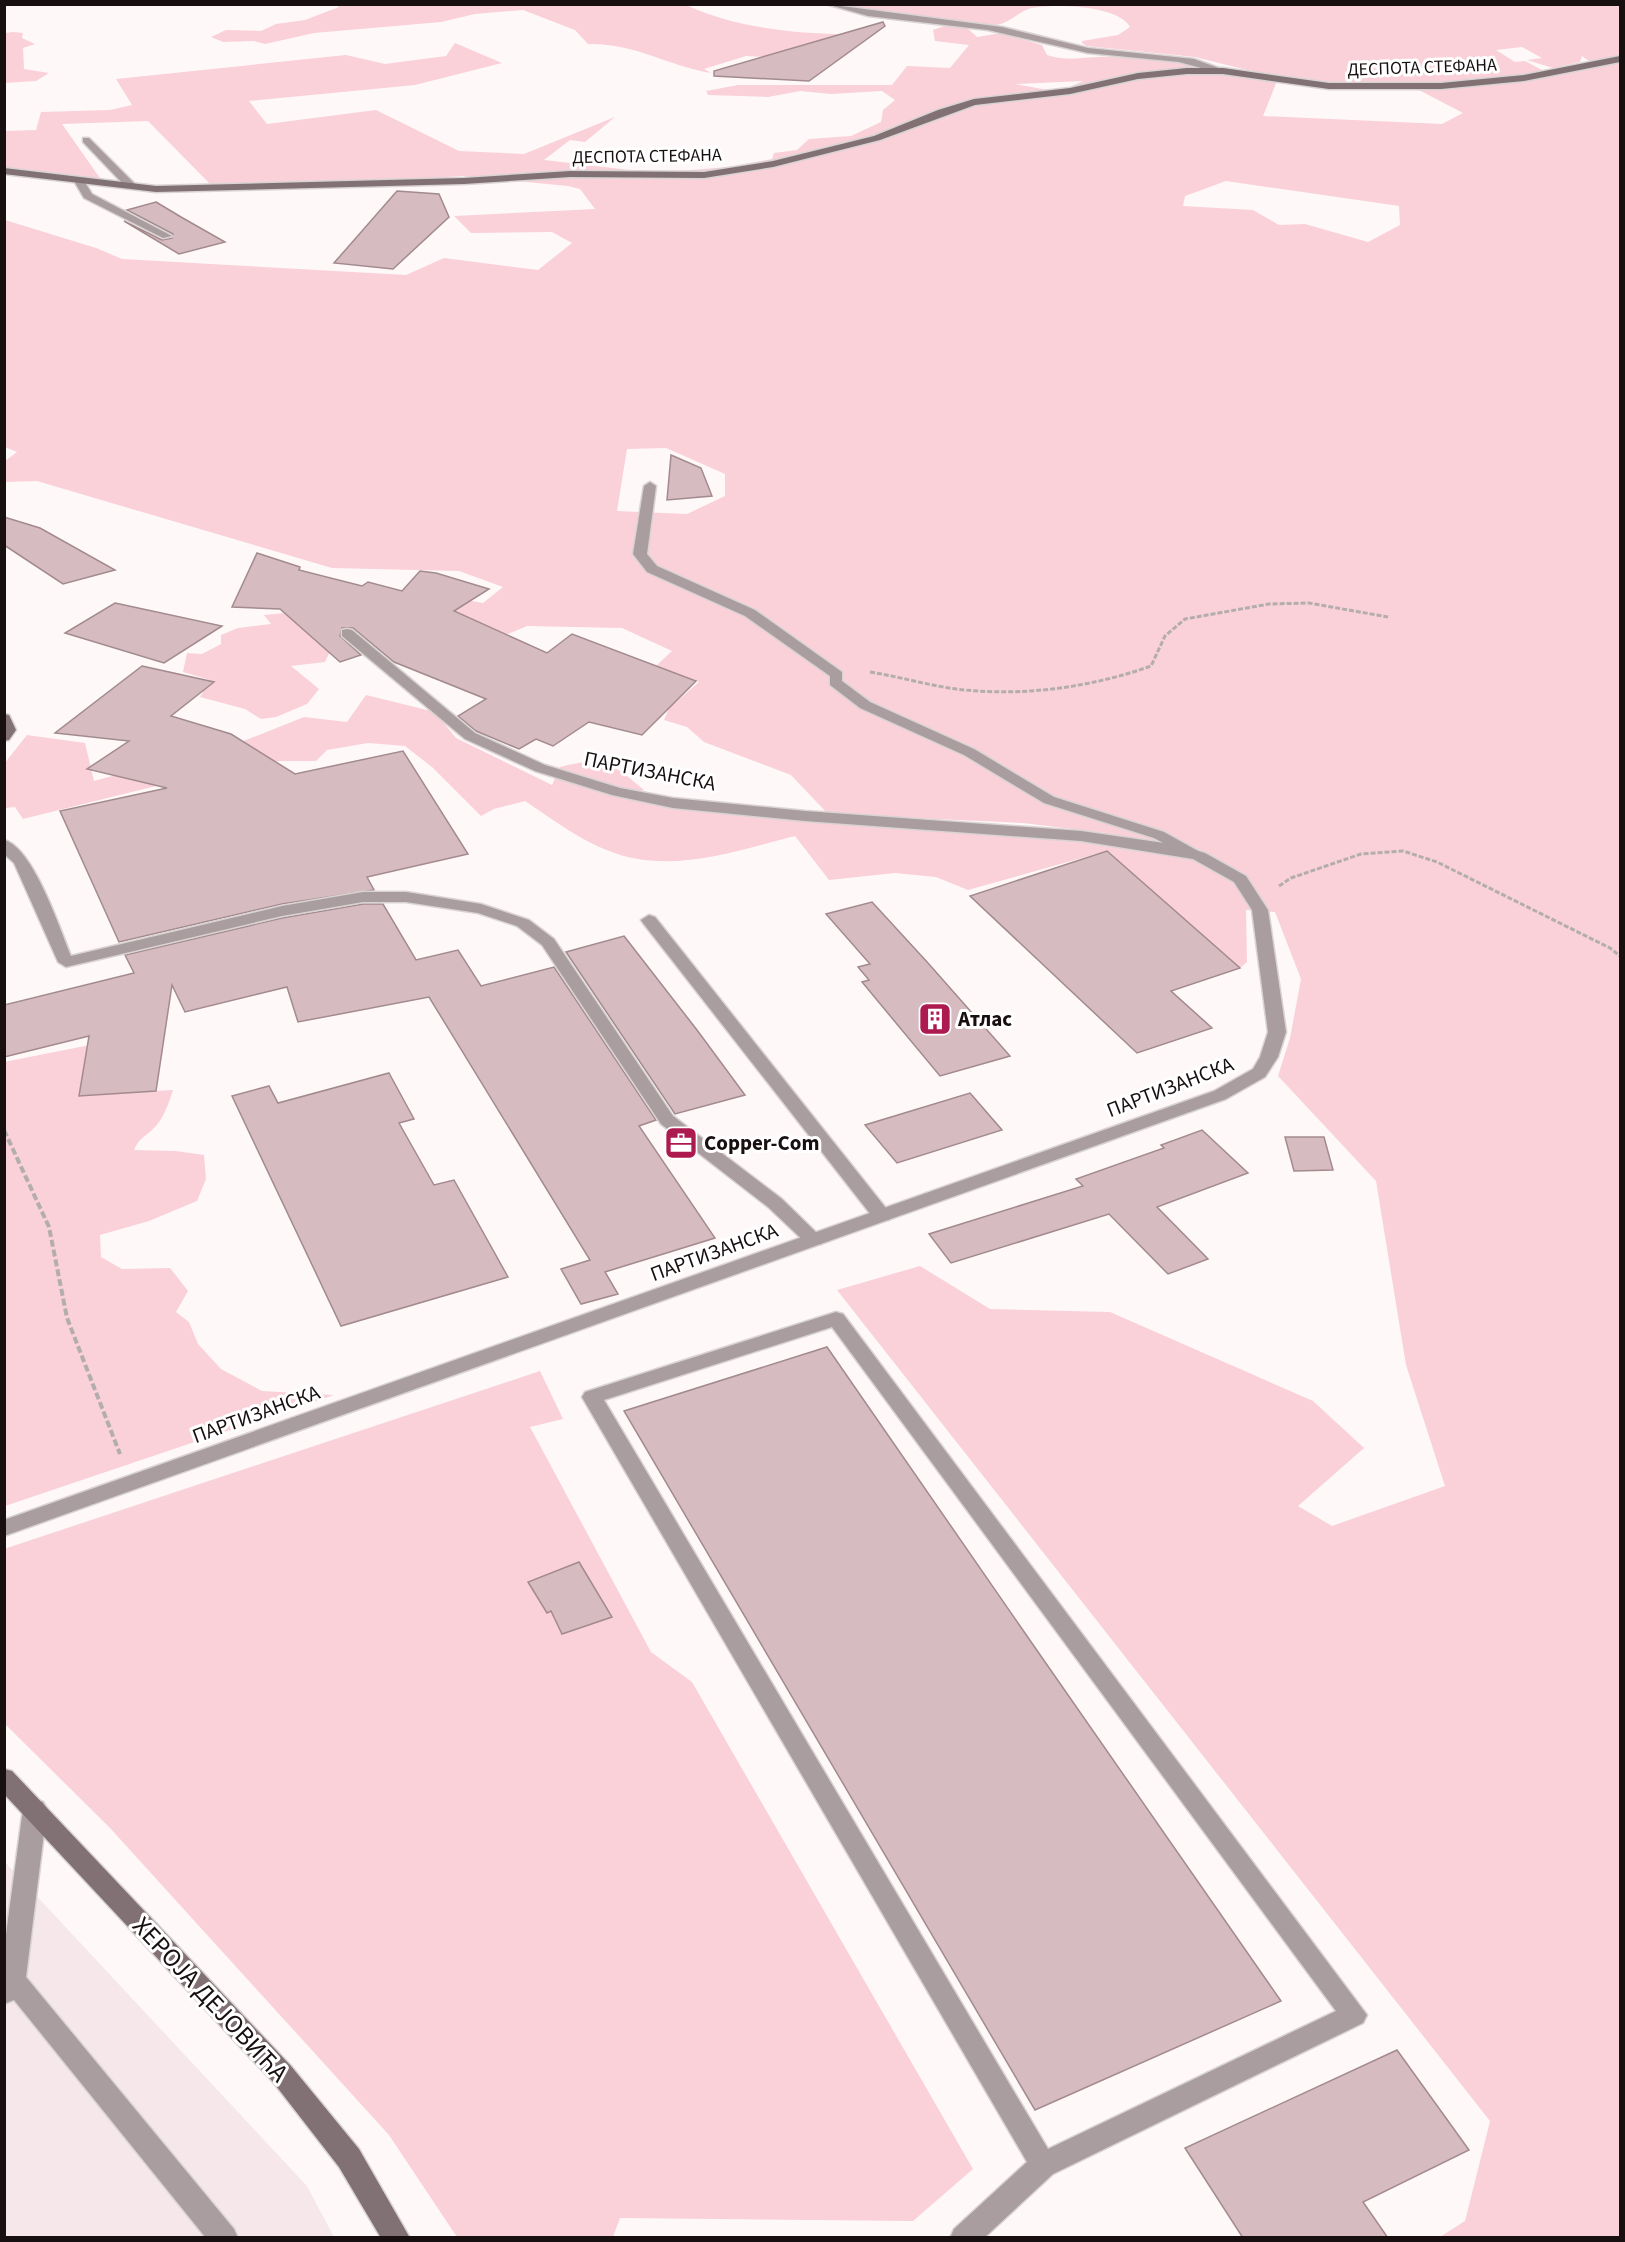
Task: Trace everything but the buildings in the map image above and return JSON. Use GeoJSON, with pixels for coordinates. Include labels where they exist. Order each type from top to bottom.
{"type":"FeatureCollection","features":[{"type":"Feature","properties":{"kind":"street","name":"ДЕСПОТА СТЕФАНА"},"geometry":{"type":"LineString","coordinates":[[830,4],[881,14],[1008,30],[1065,46],[1094,51],[1196,62],[1223,71]]}},
{"type":"Feature","properties":{"kind":"street","name":"ДЕСПОТА СТЕФАНА"},"geometry":{"type":"LineString","coordinates":[[4,171],[78,182],[156,189],[464,181],[570,174],[704,175],[773,164],[877,138],[941,112],[974,102],[1070,91],[1138,76],[1187,71],[1223,71],[1329,86],[1441,86],[1499,82],[1620,59]]}},
{"type":"Feature","properties":{"kind":"street"},"geometry":{"type":"LineString","coordinates":[[86,140],[131,186]]}},
{"type":"Feature","properties":{"kind":"street"},"geometry":{"type":"LineString","coordinates":[[78,182],[88,196],[167,236]]}},
{"type":"Feature","properties":{"kind":"street"},"geometry":{"type":"LineString","coordinates":[[650,486],[640,554],[652,569],[750,613],[837,675],[835,682],[865,705],[969,752],[1049,800],[1103,815],[1159,835],[1199,855]]}},
{"type":"Feature","properties":{"kind":"street","name":"ПАРТИЗАНСКА"},"geometry":{"type":"LineString","coordinates":[[4,1528],[1220,1095],[1246,1084],[1264,1070],[1277,1032],[1260,910],[1240,879],[1199,855],[1081,836],[805,816],[673,802],[617,792],[540,768],[470,736],[347,633]]}},
{"type":"Feature","properties":{"kind":"street"},"geometry":{"type":"LineString","coordinates":[[4,718],[9,730],[4,737]]}},
{"type":"Feature","properties":{"kind":"street"},"geometry":{"type":"LineString","coordinates":[[4,845],[21,861],[66,962],[282,911],[363,897],[441,901],[480,909],[523,923],[548,942],[667,1120],[775,1203],[814,1240]]}},
{"type":"Feature","properties":{"kind":"street"},"geometry":{"type":"LineString","coordinates":[[649,920],[882,1216]]}},
{"type":"Feature","properties":{"kind":"street"},"geometry":{"type":"LineString","coordinates":[[964,2238],[1043,2166],[1354,2015],[836,1319],[592,1397],[1043,2166]]}},
{"type":"Feature","properties":{"kind":"street","name":"ХЕРОЈА ДЕЈОВИЋА"},"geometry":{"type":"LineString","coordinates":[[4,1778],[282,2074],[349,2158],[396,2238]]}},
{"type":"Feature","properties":{"kind":"street"},"geometry":{"type":"LineString","coordinates":[[35,1809],[9,1986],[224,2238]]}},
{"type":"Feature","properties":{"kind":"path"},"geometry":{"type":"LineString","coordinates":[[837,675],[849,671],[872,673],[978,691],[1082,685],[1121,678],[1151,666],[1165,636],[1185,619],[1269,604],[1309,603],[1388,617]]}},
{"type":"Feature","properties":{"kind":"path"},"geometry":{"type":"LineString","coordinates":[[1260,910],[1271,892],[1291,878],[1361,854],[1403,851],[1437,862],[1610,948],[1620,956]]}},
{"type":"Feature","properties":{"kind":"path"},"geometry":{"type":"LineString","coordinates":[[4,1130],[49,1227],[67,1318],[131,1483]]}},
{"type":"Feature","properties":{"kind":"shaded area"},"geometry":{"type":"Polygon","coordinates":[[[336,4],[686,5],[731,21],[778,30],[874,35],[855,41],[821,60],[746,56],[704,69],[711,73],[621,47],[588,44],[575,30],[523,10],[475,14],[441,22],[314,33],[265,44],[254,41],[223,42],[211,37],[226,30],[261,31],[276,24],[305,20],[339,7],[336,4]]]}},
{"type":"Feature","properties":{"kind":"shaded area"},"geometry":{"type":"Polygon","coordinates":[[[832,5],[1620,5],[1620,57],[1589,61],[1582,56],[1580,62],[1553,68],[1527,60],[1542,58],[1522,47],[1496,50],[1515,62],[1525,61],[1542,70],[1522,76],[1474,83],[1327,84],[1271,76],[1195,57],[1087,46],[1082,41],[1118,35],[1130,27],[1112,14],[1098,10],[1067,6],[1038,7],[1028,9],[1004,23],[995,25],[875,17],[832,5]]]}},
{"type":"Feature","properties":{"kind":"shaded area"},"geometry":{"type":"Polygon","coordinates":[[[944,26],[965,26],[977,37],[1001,33],[1042,45],[1047,55],[1060,58],[1113,57],[1162,61],[1277,81],[1263,116],[1442,124],[1463,113],[1417,89],[1503,84],[1585,66],[1620,61],[1620,2237],[1440,2237],[1465,2221],[1490,2121],[837,1290],[920,1266],[990,1309],[1110,1312],[1313,1401],[1364,1448],[1298,1506],[1332,1526],[1445,1486],[1406,1365],[1376,1181],[1278,1076],[1290,1038],[1301,979],[1275,912],[1246,910],[1247,962],[1240,968],[1107,851],[968,890],[936,877],[895,873],[829,880],[795,836],[726,854],[678,861],[655,861],[632,858],[587,841],[525,801],[494,809],[481,816],[432,767],[405,746],[368,743],[327,750],[316,761],[280,761],[221,771],[211,754],[304,717],[347,722],[366,695],[435,712],[456,738],[552,785],[560,767],[587,762],[606,764],[623,773],[644,790],[622,799],[1058,840],[1105,833],[1023,823],[828,814],[791,775],[704,742],[687,727],[664,720],[669,708],[699,682],[656,666],[672,651],[622,628],[527,626],[466,652],[434,594],[483,603],[503,587],[459,571],[332,568],[37,481],[5,482],[5,461],[17,452],[5,447],[5,220],[96,248],[122,259],[406,275],[444,258],[538,270],[572,243],[552,232],[471,233],[454,216],[595,209],[580,189],[568,186],[463,176],[375,181],[210,184],[148,121],[62,124],[102,181],[5,171],[4,131],[36,130],[41,112],[110,110],[132,105],[116,79],[346,55],[385,64],[446,56],[455,43],[502,63],[415,85],[249,101],[267,124],[376,110],[459,151],[524,154],[615,117],[585,142],[570,140],[544,160],[655,173],[728,167],[772,159],[774,153],[797,150],[809,139],[851,136],[881,122],[883,110],[895,100],[882,91],[831,94],[800,91],[768,97],[708,95],[706,91],[738,85],[892,85],[907,66],[950,68],[969,45],[935,41],[933,30],[944,26]],[[1083,81],[1015,84],[1059,92],[1083,81]],[[1226,181],[1185,196],[1183,206],[1253,210],[1279,225],[1305,224],[1368,242],[1400,225],[1399,206],[1226,181]],[[666,448],[627,449],[617,511],[687,514],[725,496],[725,474],[666,448]]]}},
{"type":"Feature","properties":{"kind":"shaded area"},"geometry":{"type":"Polygon","coordinates":[[[5,33],[23,33],[22,38],[35,44],[23,48],[24,69],[49,73],[36,81],[5,83],[5,33]]]}},
{"type":"Feature","properties":{"kind":"shaded area"},"geometry":{"type":"Polygon","coordinates":[[[285,613],[335,641],[325,662],[291,666],[319,689],[307,704],[276,717],[261,719],[245,709],[200,697],[210,680],[183,672],[187,653],[202,654],[221,644],[221,635],[238,628],[271,624],[264,615],[285,613]]]}},
{"type":"Feature","properties":{"kind":"shaded area"},"geometry":{"type":"Polygon","coordinates":[[[27,735],[85,743],[94,781],[152,765],[180,780],[23,819],[15,807],[5,808],[4,764],[27,735]]]}},
{"type":"Feature","properties":{"kind":"shaded area"},"geometry":{"type":"Polygon","coordinates":[[[95,1044],[106,1055],[83,1071],[79,1095],[173,1090],[160,1121],[140,1140],[134,1150],[176,1151],[204,1155],[206,1179],[197,1201],[149,1221],[100,1235],[101,1257],[122,1269],[170,1268],[188,1291],[176,1312],[189,1322],[198,1344],[221,1369],[262,1391],[334,1395],[5,1506],[4,1062],[95,1044]]]}},
{"type":"Feature","properties":{"kind":"shaded area"},"geometry":{"type":"Polygon","coordinates":[[[540,1371],[563,1419],[530,1427],[651,1652],[692,1682],[973,2169],[913,2221],[620,2218],[613,2237],[457,2237],[389,2135],[110,1828],[5,1724],[4,1549],[540,1371]]]}},
{"type":"Feature","properties":{"kind":"shaded area"},"geometry":{"type":"Polygon","coordinates":[[[4,1861],[307,2186],[334,2237],[5,2237],[4,1861]]]}},
{"type":"Feature","properties":{"kind":"place","name":"Атлас"},"geometry":{"type":"Point","coordinates":[935,1019]}},
{"type":"Feature","properties":{"kind":"place","name":"Copper-Com"},"geometry":{"type":"Point","coordinates":[681,1143]}}]}
